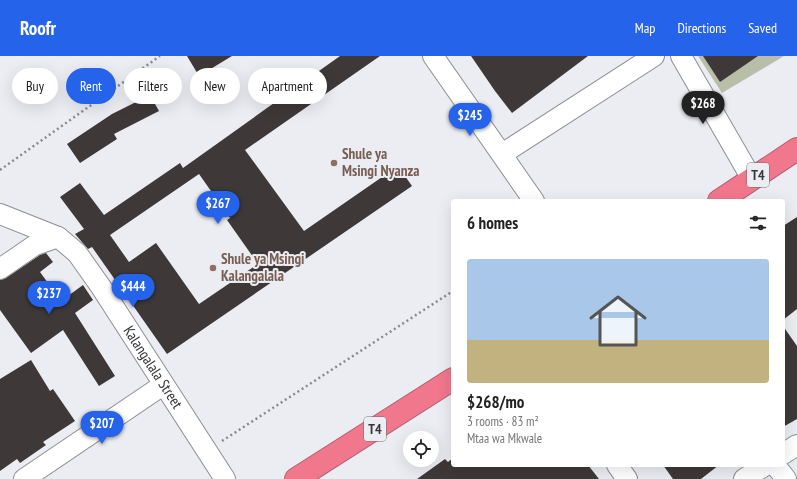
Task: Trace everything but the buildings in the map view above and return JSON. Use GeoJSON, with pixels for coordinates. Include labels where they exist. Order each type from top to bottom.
{"type":"FeatureCollection","features":[{"type":"Feature","properties":{"kind":"highway","name":"T4"},"geometry":{"type":"LineString","coordinates":[[722,199],[797,149]]}},
{"type":"Feature","properties":{"kind":"highway","name":"T4"},"geometry":{"type":"LineString","coordinates":[[296,479],[451,380]]}},
{"type":"Feature","properties":{"kind":"street"},"geometry":{"type":"LineString","coordinates":[[433,56],[533,199]]}},
{"type":"Feature","properties":{"kind":"street"},"geometry":{"type":"LineString","coordinates":[[502,154],[654,56]]}},
{"type":"Feature","properties":{"kind":"street"},"geometry":{"type":"LineString","coordinates":[[681,56],[752,179]]}},
{"type":"Feature","properties":{"kind":"street","name":"Kalangalala Street"},"geometry":{"type":"LineString","coordinates":[[0,214],[58,237],[77,253],[101,287],[225,479]]}},
{"type":"Feature","properties":{"kind":"street"},"geometry":{"type":"LineString","coordinates":[[0,269],[35,245],[58,237]]}},
{"type":"Feature","properties":{"kind":"street"},"geometry":{"type":"LineString","coordinates":[[24,479],[163,385]]}},
{"type":"Feature","properties":{"kind":"street"},"geometry":{"type":"LineString","coordinates":[[785,453],[797,445]]}},
{"type":"Feature","properties":{"kind":"street"},"geometry":{"type":"LineString","coordinates":[[619,467],[627,479]]}},
{"type":"Feature","properties":{"kind":"street"},"geometry":{"type":"LineString","coordinates":[[744,479],[763,467]]}},
{"type":"Feature","properties":{"kind":"street"},"geometry":{"type":"LineString","coordinates":[[777,467],[786,479]]}},
{"type":"Feature","properties":{"kind":"path"},"geometry":{"type":"LineString","coordinates":[[0,170],[160,56]]}},
{"type":"Feature","properties":{"kind":"path"},"geometry":{"type":"LineString","coordinates":[[206,451],[451,292]]}},
{"type":"Feature","properties":{"kind":"green space"},"geometry":{"type":"Polygon","coordinates":[[[698,56],[784,56],[722,93],[698,56]]]}},
{"type":"Feature","properties":{"kind":"place","name":"Shule ya Msingi Nyanza"},"geometry":{"type":"Point","coordinates":[334,163]}},
{"type":"Feature","properties":{"kind":"place","name":"Shule ya Msingi Kalangalala"},"geometry":{"type":"Point","coordinates":[213,268]}}]}
